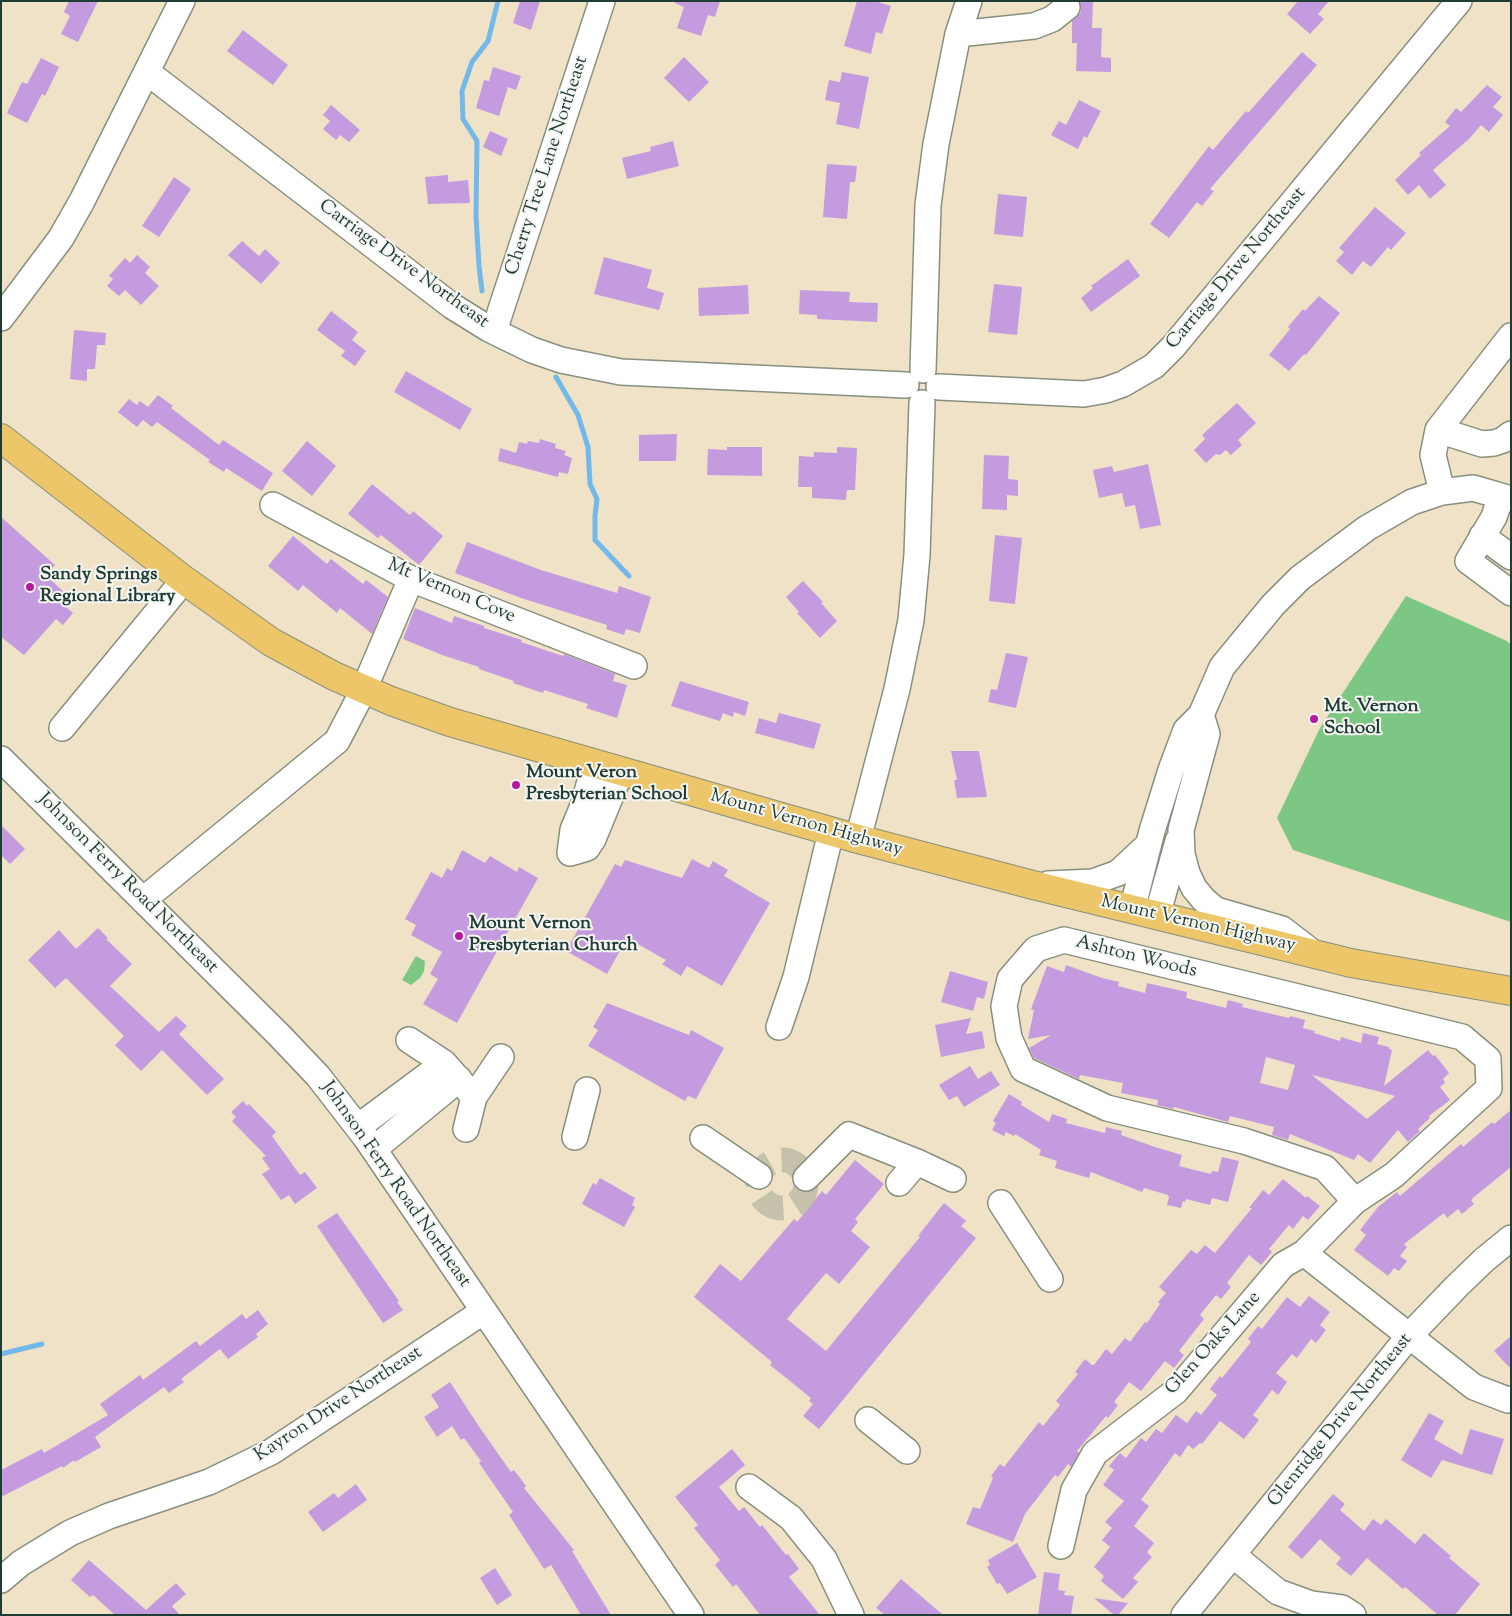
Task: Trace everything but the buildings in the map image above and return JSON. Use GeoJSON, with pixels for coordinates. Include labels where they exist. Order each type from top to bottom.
{"type":"FeatureCollection","features":[{"type":"Feature","properties":{"kind":"main road","name":"Mount Vernon Highway"},"geometry":{"type":"LineString","coordinates":[[1,438],[184,580],[271,642],[334,676],[391,701],[450,722],[858,840],[1144,913],[1312,952],[1351,963],[1511,991]]}},
{"type":"Feature","properties":{"kind":"street"},"geometry":{"type":"LineString","coordinates":[[1,318],[61,238],[82,201],[182,1]]}},
{"type":"Feature","properties":{"kind":"street","name":"Cherry Tree Lane Northeast"},"geometry":{"type":"LineString","coordinates":[[494,331],[602,1]]}},
{"type":"Feature","properties":{"kind":"street"},"geometry":{"type":"LineString","coordinates":[[858,840],[897,689],[911,620],[917,555],[928,205],[936,144],[958,34],[970,1]]}},
{"type":"Feature","properties":{"kind":"street","name":"Carriage Drive Northeast"},"geometry":{"type":"LineString","coordinates":[[146,72],[452,306],[494,331],[532,350],[561,360],[621,372],[1084,394],[1106,390],[1123,384],[1154,366],[1173,347],[1460,1]]}},
{"type":"Feature","properties":{"kind":"street"},"geometry":{"type":"LineString","coordinates":[[958,34],[1034,26],[1052,20],[1067,7]]}},
{"type":"Feature","properties":{"kind":"street"},"geometry":{"type":"LineString","coordinates":[[1442,492],[1433,455],[1438,430],[1511,336]]}},
{"type":"Feature","properties":{"kind":"street"},"geometry":{"type":"LineString","coordinates":[[1438,430],[1482,444],[1503,440],[1511,434]]}},
{"type":"Feature","properties":{"kind":"street"},"geometry":{"type":"LineString","coordinates":[[1144,913],[1148,845],[1171,770],[1186,730],[1201,715],[1222,667],[1273,605],[1300,578],[1366,528],[1412,502],[1442,492],[1473,488],[1506,497],[1468,561],[1511,593]]}},
{"type":"Feature","properties":{"kind":"street","name":"Mt Vernon Cove"},"geometry":{"type":"LineString","coordinates":[[273,505],[410,579],[634,666]]}},
{"type":"Feature","properties":{"kind":"street"},"geometry":{"type":"LineString","coordinates":[[1482,536],[1511,556]]}},
{"type":"Feature","properties":{"kind":"street"},"geometry":{"type":"LineString","coordinates":[[143,900],[337,741],[364,689],[410,579]]}},
{"type":"Feature","properties":{"kind":"street"},"geometry":{"type":"LineString","coordinates":[[62,728],[184,580]]}},
{"type":"Feature","properties":{"kind":"street"},"geometry":{"type":"LineString","coordinates":[[1144,913],[1181,830],[1207,734],[1201,715]]}},
{"type":"Feature","properties":{"kind":"street","name":"Johnson Ferry Road Northeast"},"geometry":{"type":"LineString","coordinates":[[1,759],[318,1076],[374,1149],[691,1615]]}},
{"type":"Feature","properties":{"kind":"street"},"geometry":{"type":"LineString","coordinates":[[595,764],[583,806],[573,830],[570,853],[587,848],[593,839],[621,771]]}},
{"type":"Feature","properties":{"kind":"street"},"geometry":{"type":"LineString","coordinates":[[1181,830],[1182,854],[1187,873],[1194,888],[1204,900],[1216,910],[1282,929],[1312,952]]}},
{"type":"Feature","properties":{"kind":"street"},"geometry":{"type":"LineString","coordinates":[[779,1027],[796,977],[831,832]]}},
{"type":"Feature","properties":{"kind":"street"},"geometry":{"type":"LineString","coordinates":[[1033,885],[1093,882],[1118,873],[1148,845]]}},
{"type":"Feature","properties":{"kind":"street","name":"Ashton Woods"},"geometry":{"type":"LineString","coordinates":[[1064,940],[1462,1037],[1488,1059],[1489,1088],[1394,1175],[1355,1200],[1325,1168],[1244,1141],[1107,1108],[1023,1069],[1009,1038],[1004,1006],[1010,979],[1036,949],[1064,940]]}},
{"type":"Feature","properties":{"kind":"street"},"geometry":{"type":"LineString","coordinates":[[409,1040],[459,1080],[466,1129]]}},
{"type":"Feature","properties":{"kind":"street"},"geometry":{"type":"LineString","coordinates":[[358,1127],[459,1080],[501,1057]]}},
{"type":"Feature","properties":{"kind":"street"},"geometry":{"type":"LineString","coordinates":[[374,1149],[459,1080]]}},
{"type":"Feature","properties":{"kind":"street"},"geometry":{"type":"LineString","coordinates":[[575,1137],[588,1090]]}},
{"type":"Feature","properties":{"kind":"street"},"geometry":{"type":"LineString","coordinates":[[806,1178],[849,1135],[917,1162],[952,1180]]}},
{"type":"Feature","properties":{"kind":"street"},"geometry":{"type":"LineString","coordinates":[[703,1138],[759,1176]]}},
{"type":"Feature","properties":{"kind":"street"},"geometry":{"type":"LineString","coordinates":[[899,1183],[917,1162]]}},
{"type":"Feature","properties":{"kind":"street","name":"Glen Oaks Lane"},"geometry":{"type":"LineString","coordinates":[[1061,1546],[1074,1490],[1095,1453],[1176,1391],[1283,1265],[1304,1252],[1355,1200]]}},
{"type":"Feature","properties":{"kind":"street"},"geometry":{"type":"LineString","coordinates":[[1002,1203],[1050,1279]]}},
{"type":"Feature","properties":{"kind":"street","name":"Glenridge Drive Northeast"},"geometry":{"type":"LineString","coordinates":[[1184,1615],[1409,1336],[1484,1260],[1511,1238]]}},
{"type":"Feature","properties":{"kind":"street"},"geometry":{"type":"LineString","coordinates":[[1304,1252],[1474,1387],[1508,1400],[1511,1399]]}},
{"type":"Feature","properties":{"kind":"street","name":"Kayron Drive Northeast"},"geometry":{"type":"LineString","coordinates":[[1,1580],[21,1563],[70,1533],[109,1516],[209,1482],[271,1452],[484,1311]]}},
{"type":"Feature","properties":{"kind":"street"},"geometry":{"type":"LineString","coordinates":[[868,1420],[907,1451]]}},
{"type":"Feature","properties":{"kind":"street"},"geometry":{"type":"LineString","coordinates":[[749,1487],[791,1518],[824,1559],[851,1615]]}},
{"type":"Feature","properties":{"kind":"street"},"geometry":{"type":"LineString","coordinates":[[1233,1555],[1278,1592],[1311,1604],[1342,1608],[1353,1615]]}},
{"type":"Feature","properties":{"kind":"green space"},"geometry":{"type":"Polygon","coordinates":[[[1406,596],[1507,641],[1511,645],[1511,922],[1293,850],[1277,818],[1320,728],[1406,596]]]}},
{"type":"Feature","properties":{"kind":"green space"},"geometry":{"type":"Polygon","coordinates":[[[416,956],[425,961],[424,971],[420,978],[411,985],[402,980],[416,956]]]}},
{"type":"Feature","properties":{"kind":"waterway"},"geometry":{"type":"LineString","coordinates":[[482,291],[476,216],[477,141],[463,119],[462,91],[472,62],[488,41],[498,1]]}},
{"type":"Feature","properties":{"kind":"waterway"},"geometry":{"type":"LineString","coordinates":[[556,377],[578,415],[588,447],[590,484],[597,499],[595,540],[629,576]]}},
{"type":"Feature","properties":{"kind":"waterway"},"geometry":{"type":"LineString","coordinates":[[1,1354],[42,1344]]}},
{"type":"Feature","properties":{"kind":"tunnel"},"geometry":{"type":"LineString","coordinates":[[782,1160],[791,1162],[799,1167],[804,1175],[806,1184],[804,1193],[799,1201],[791,1206],[782,1208],[773,1206],[765,1201],[760,1193],[758,1184],[760,1175],[765,1167],[773,1162],[782,1160]]}},
{"type":"Feature","properties":{"kind":"place","name":"Sandy Springs Regional Library"},"geometry":{"type":"Point","coordinates":[30,587]}},
{"type":"Feature","properties":{"kind":"place","name":"Mt. Vernon School"},"geometry":{"type":"Point","coordinates":[1314,719]}},
{"type":"Feature","properties":{"kind":"place","name":"Mount Veron Presbyterian School"},"geometry":{"type":"Point","coordinates":[516,785]}},
{"type":"Feature","properties":{"kind":"place","name":"Mount Vernon Presbyterian Church"},"geometry":{"type":"Point","coordinates":[459,936]}}]}
